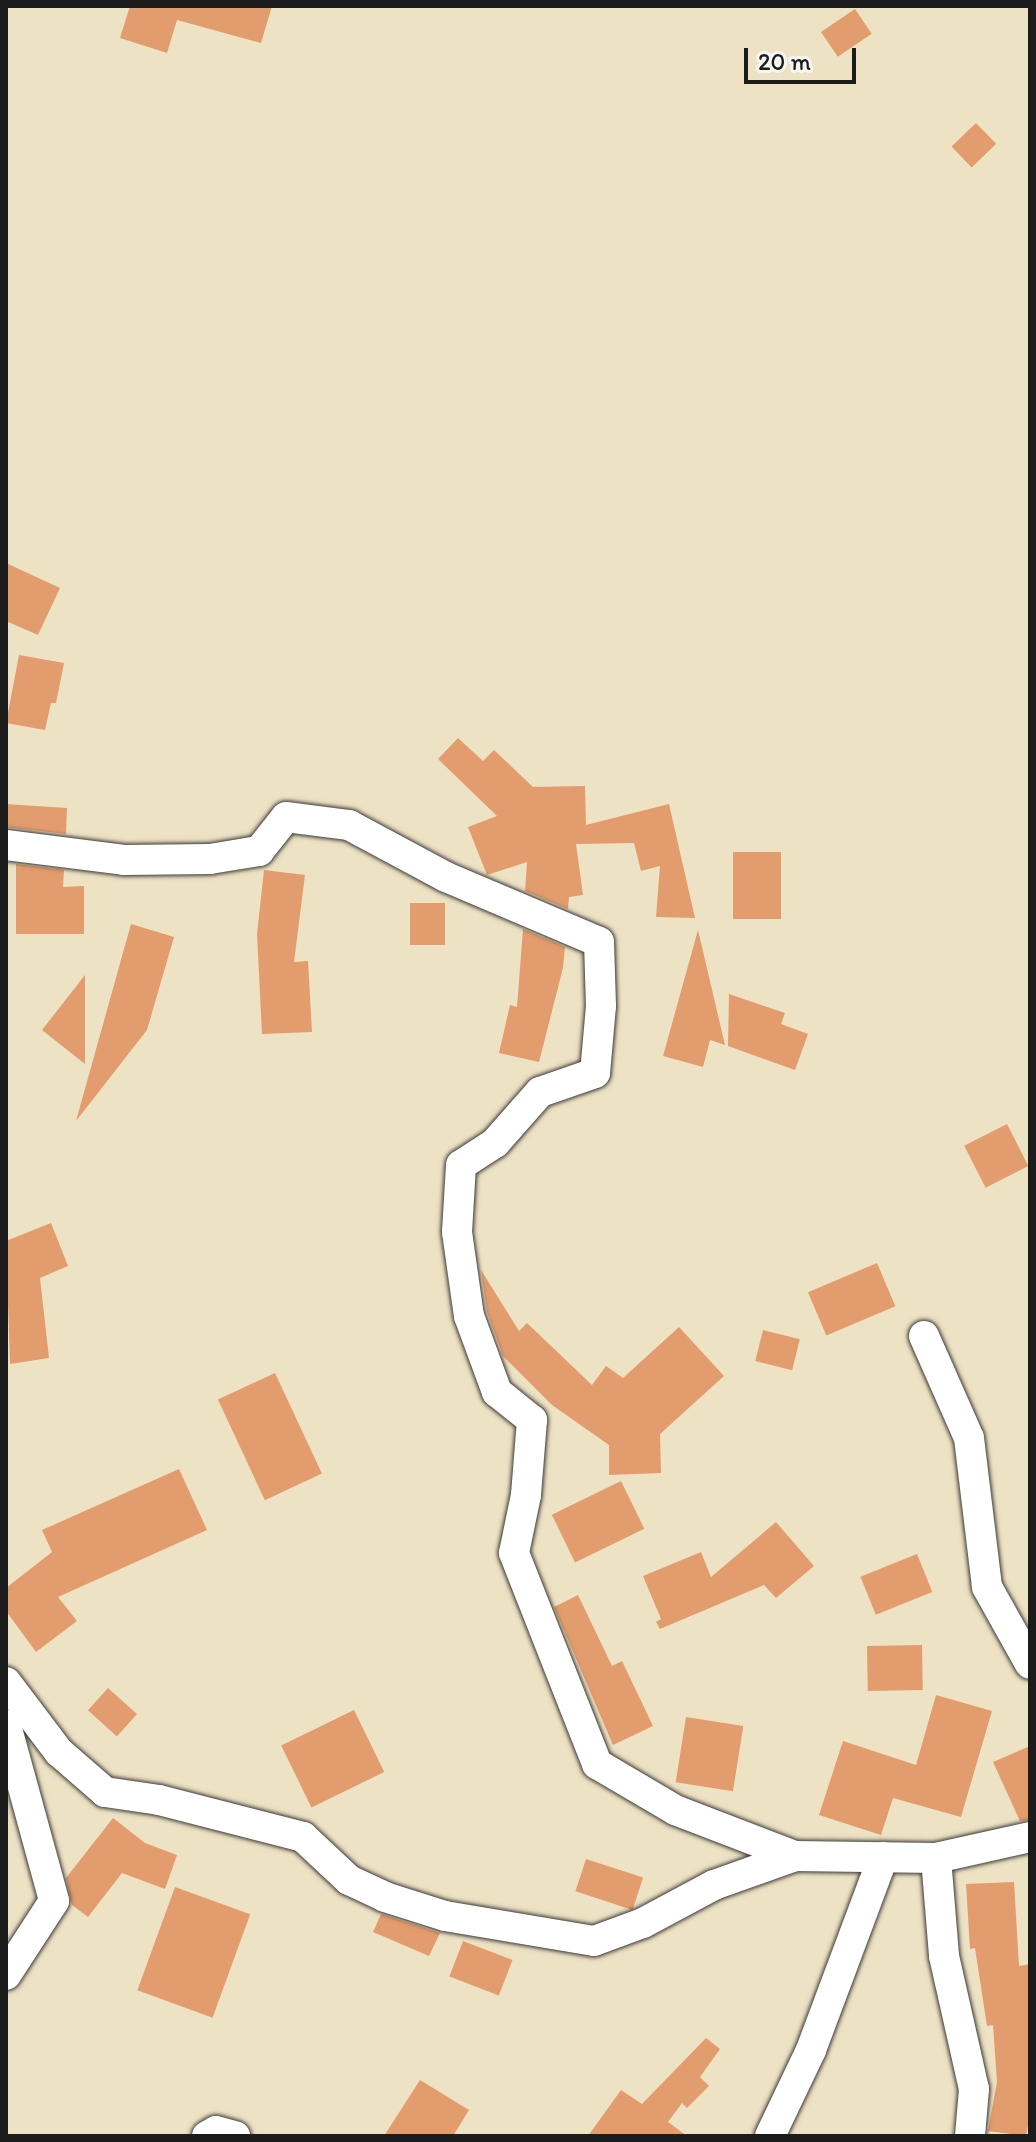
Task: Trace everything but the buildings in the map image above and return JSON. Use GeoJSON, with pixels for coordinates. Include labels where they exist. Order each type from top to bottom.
{"type":"FeatureCollection","features":[{"type":"Feature","properties":{"kind":"street"},"geometry":{"type":"LineString","coordinates":[[6,845],[124,860],[210,859],[259,851],[286,817],[349,825],[446,877],[599,942],[601,1006],[595,1073],[540,1092],[495,1143],[461,1165],[457,1232],[469,1316],[497,1392],[532,1420],[526,1495],[514,1553],[597,1764],[675,1810],[795,1856],[936,1858],[1030,1837]]}},
{"type":"Feature","properties":{"kind":"street"},"geometry":{"type":"LineString","coordinates":[[924,1336],[969,1438],[987,1587],[1030,1664]]}},
{"type":"Feature","properties":{"kind":"street"},"geometry":{"type":"LineString","coordinates":[[6,1682],[59,1752],[105,1792],[159,1800],[303,1837],[349,1880],[385,1897],[445,1916],[594,1941],[643,1923],[714,1885],[795,1856]]}},
{"type":"Feature","properties":{"kind":"street"},"geometry":{"type":"LineString","coordinates":[[6,1725],[54,1901],[6,1975]]}},
{"type":"Feature","properties":{"kind":"street"},"geometry":{"type":"LineString","coordinates":[[770,2136],[811,2050],[883,1857]]}},
{"type":"Feature","properties":{"kind":"street"},"geometry":{"type":"LineString","coordinates":[[936,1858],[944,1956],[974,2089],[970,2136]]}},
{"type":"Feature","properties":{"kind":"street"},"geometry":{"type":"LineString","coordinates":[[207,2136],[216,2131],[235,2136]]}}]}
